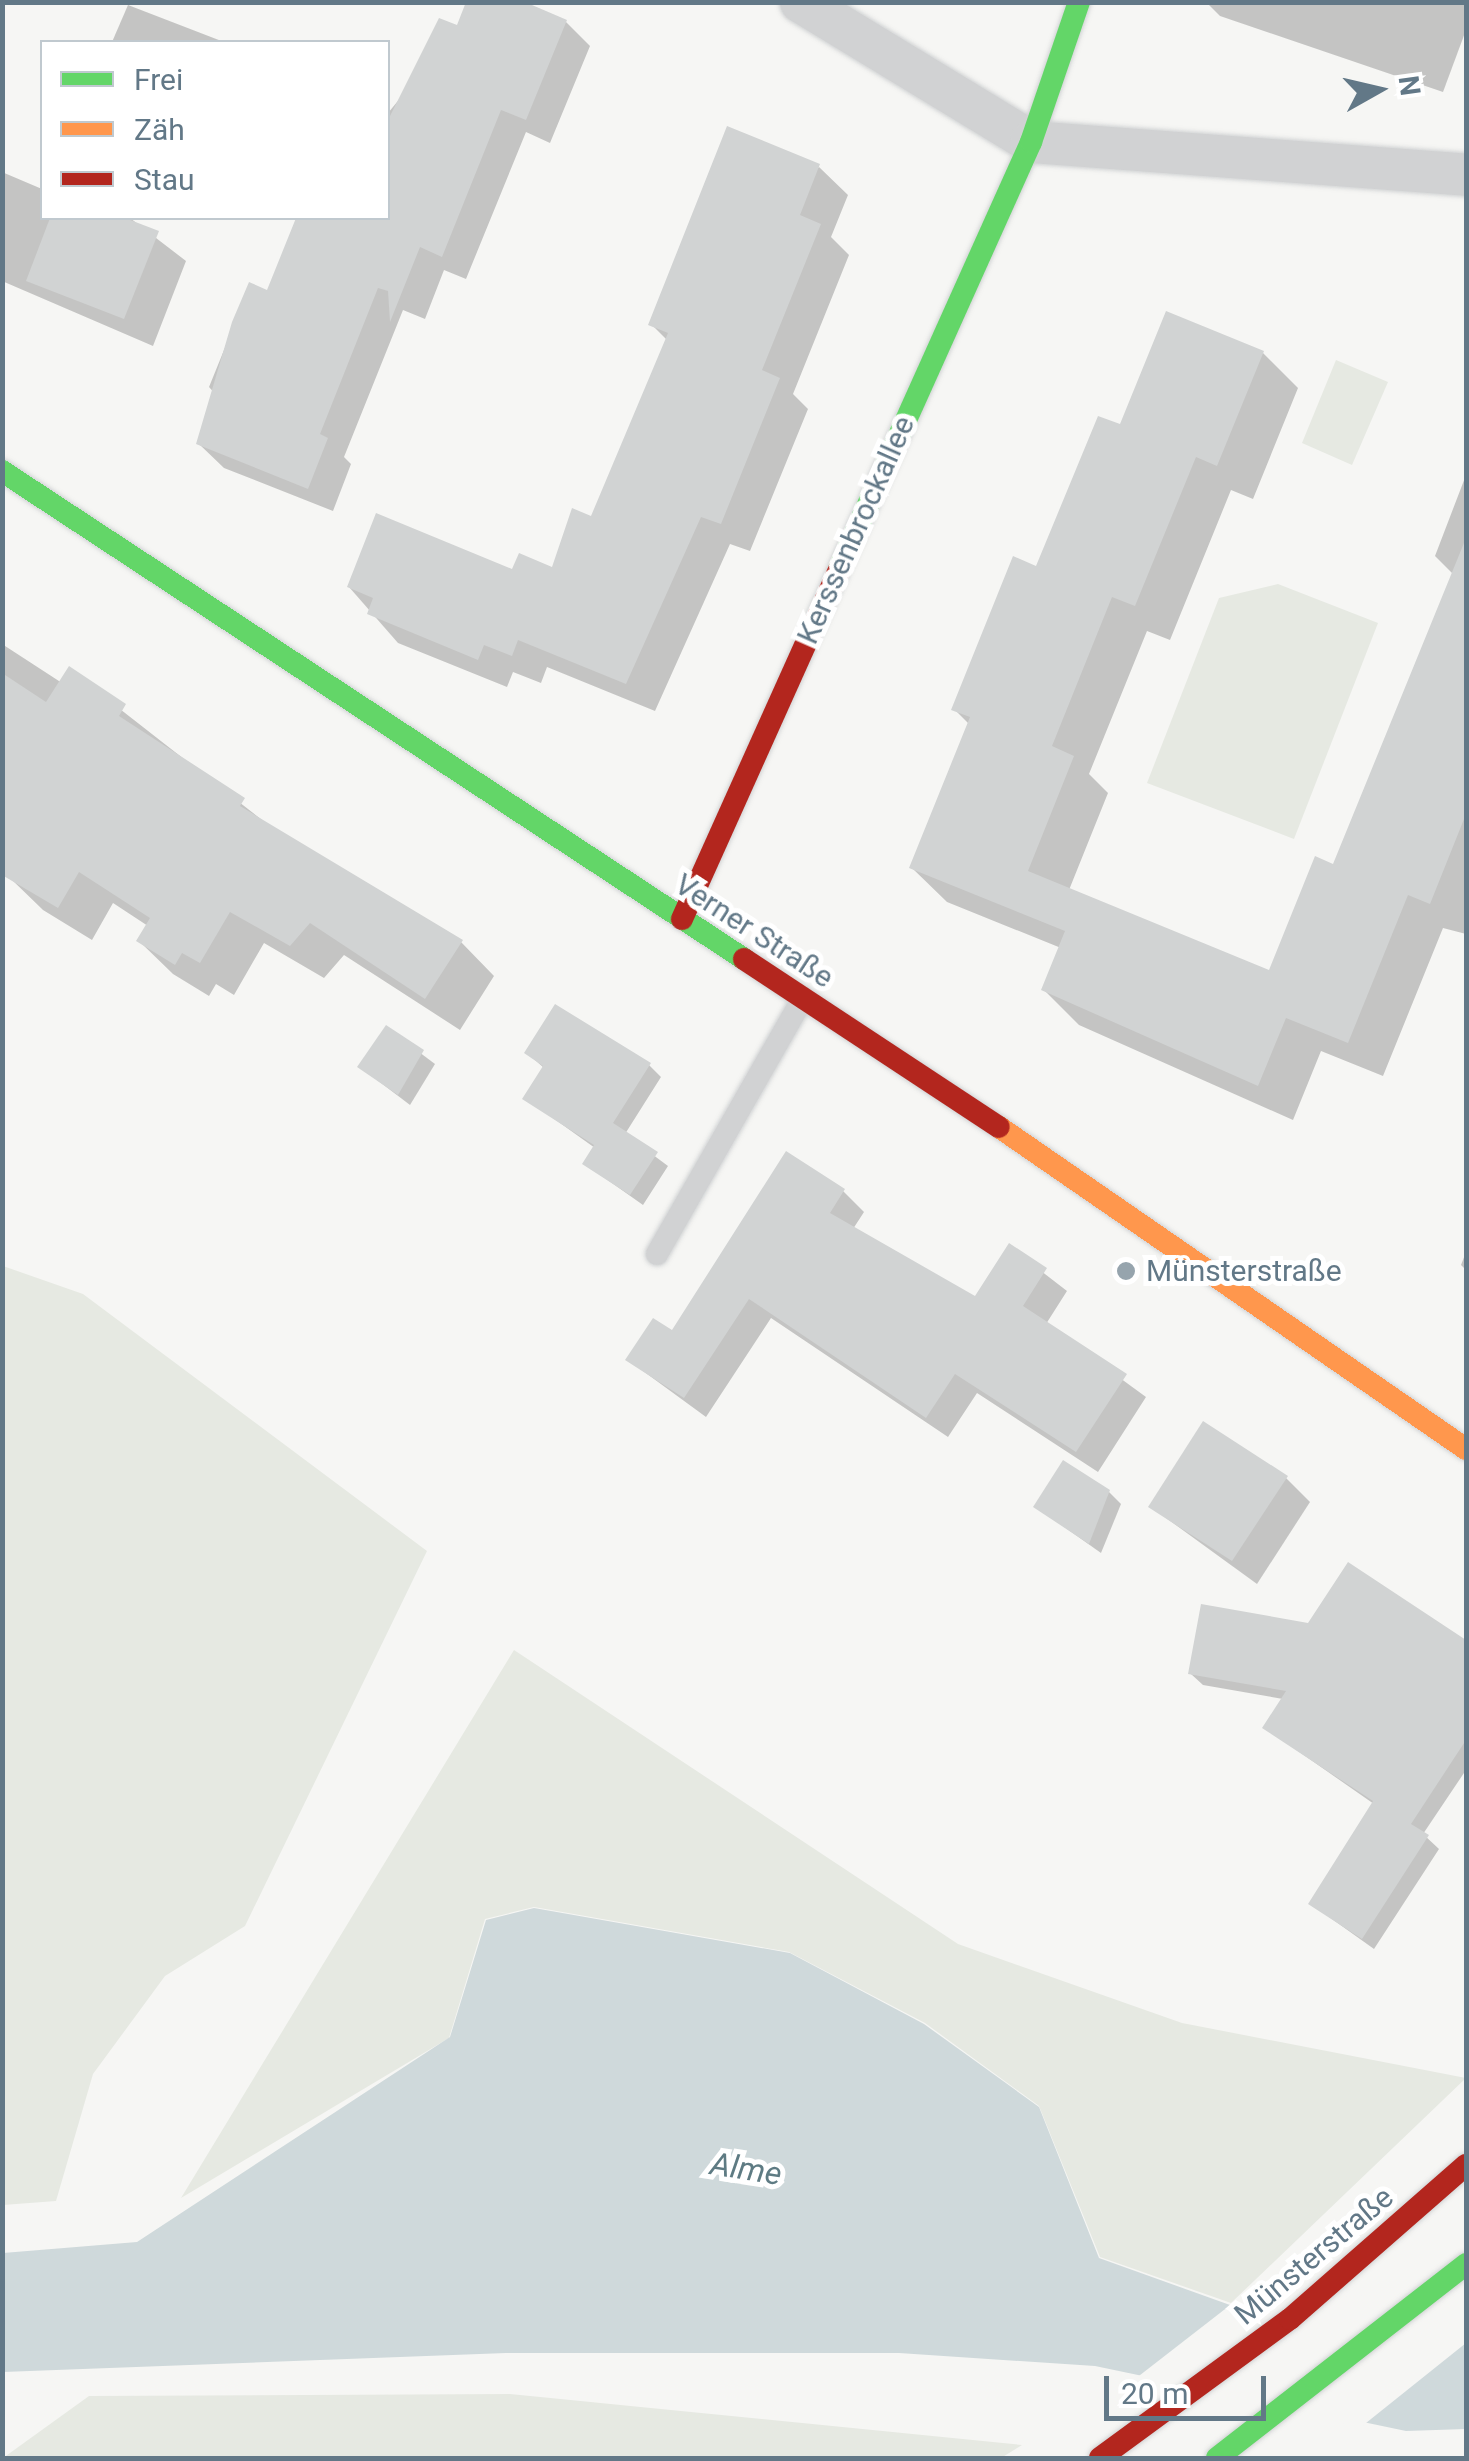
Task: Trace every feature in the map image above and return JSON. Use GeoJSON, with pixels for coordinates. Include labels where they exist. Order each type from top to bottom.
{"type":"FeatureCollection","features":[{"type":"Feature","properties":{"kind":"main road","name":"Kerssenbrockallee"},"geometry":{"type":"LineString","coordinates":[[682,919],[1031,142],[1079,2]]}},
{"type":"Feature","properties":{"kind":"main road","name":"Verner Straße"},"geometry":{"type":"LineString","coordinates":[[2,472],[1238,1284],[1466,1449]]}},
{"type":"Feature","properties":{"kind":"main road","name":"Münsterstraße"},"geometry":{"type":"LineString","coordinates":[[1100,2458],[1290,2319],[1466,2165]]}},
{"type":"Feature","properties":{"kind":"main road"},"geometry":{"type":"LineString","coordinates":[[1217,2458],[1466,2264]]}},
{"type":"Feature","properties":{"kind":"street"},"geometry":{"type":"LineString","coordinates":[[801,2],[1031,142],[1466,175]]}},
{"type":"Feature","properties":{"kind":"lane"},"geometry":{"type":"LineString","coordinates":[[657,1254],[803,998]]}},
{"type":"Feature","properties":{"kind":"shaded area"},"geometry":{"type":"Polygon","coordinates":[[[1336,360],[1388,382],[1352,465],[1302,443],[1336,360]]]}},
{"type":"Feature","properties":{"kind":"shaded area"},"geometry":{"type":"Polygon","coordinates":[[[1278,584],[1378,623],[1294,839],[1147,783],[1219,598],[1278,584]]]}},
{"type":"Feature","properties":{"kind":"shaded area"},"geometry":{"type":"Polygon","coordinates":[[[3,1266],[83,1294],[427,1551],[245,1926],[165,1976],[93,2074],[56,2201],[3,2205],[3,1266]]]}},
{"type":"Feature","properties":{"kind":"shaded area"},"geometry":{"type":"Polygon","coordinates":[[[514,1650],[958,1944],[1182,2023],[1466,2078],[1231,2303],[1100,2257],[1039,2106],[925,2023],[789,1952],[534,1907],[485,1919],[449,2038],[181,2198],[514,1650]]]}},
{"type":"Feature","properties":{"kind":"shaded area"},"geometry":{"type":"Polygon","coordinates":[[[510,2394],[1022,2445],[1001,2458],[3,2458],[89,2396],[510,2394]]]}},
{"type":"Feature","properties":{"kind":"water","name":"Alme"},"geometry":{"type":"Polygon","coordinates":[[[534,1908],[790,1953],[924,2024],[1039,2107],[1099,2258],[1230,2305],[1466,2298],[1466,2429],[1406,2431],[1095,2366],[899,2353],[506,2353],[3,2372],[3,2253],[137,2242],[450,2037],[486,1920],[534,1908]]]}},
{"type":"Feature","properties":{"kind":"pier"},"geometry":{"type":"Polygon","coordinates":[[[1466,2293],[1466,2343],[1361,2427],[1135,2379],[1238,2299],[1466,2293]]]}},
{"type":"Feature","properties":{"kind":"building"},"geometry":{"type":"Polygon","coordinates":[[[466,2],[525,2],[567,20],[526,120],[501,110],[442,257],[420,247],[390,322],[388,291],[378,288],[320,434],[328,438],[308,489],[196,444],[232,322],[249,282],[267,290],[295,220],[390,220],[390,116],[439,18],[457,25],[466,2]]]}},
{"type":"Feature","properties":{"kind":"building"},"geometry":{"type":"Polygon","coordinates":[[[727,126],[820,164],[800,215],[821,224],[762,370],[780,378],[721,524],[701,517],[626,684],[518,640],[512,656],[484,645],[478,660],[367,614],[373,598],[347,587],[376,513],[512,569],[519,553],[552,567],[572,508],[591,516],[668,333],[648,325],[727,126]]]}},
{"type":"Feature","properties":{"kind":"building"},"geometry":{"type":"Polygon","coordinates":[[[49,220],[130,220],[159,231],[124,319],[26,281],[49,220]]]}},
{"type":"Feature","properties":{"kind":"building"},"geometry":{"type":"Polygon","coordinates":[[[1166,311],[1264,351],[1217,466],[1196,457],[1135,606],[1112,597],[1052,746],[1074,756],[1028,871],[1269,970],[1315,856],[1333,864],[1466,538],[1466,814],[1430,904],[1408,895],[1348,1043],[1286,1018],[1258,1086],[1041,990],[1065,931],[909,868],[970,717],[951,710],[1013,556],[1036,566],[1098,416],[1120,424],[1166,311]]]}},
{"type":"Feature","properties":{"kind":"building"},"geometry":{"type":"Polygon","coordinates":[[[69,666],[126,704],[119,716],[245,798],[240,806],[463,940],[425,999],[310,923],[290,946],[230,912],[200,963],[182,953],[175,965],[136,941],[150,918],[79,872],[58,908],[2,875],[2,673],[46,702],[69,666]]]}},
{"type":"Feature","properties":{"kind":"building"},"geometry":{"type":"Polygon","coordinates":[[[555,1004],[651,1063],[613,1123],[658,1152],[630,1195],[582,1164],[594,1145],[522,1099],[543,1066],[524,1053],[555,1004]]]}},
{"type":"Feature","properties":{"kind":"building"},"geometry":{"type":"Polygon","coordinates":[[[386,1025],[424,1050],[398,1095],[357,1067],[386,1025]]]}},
{"type":"Feature","properties":{"kind":"building"},"geometry":{"type":"Polygon","coordinates":[[[786,1151],[845,1189],[830,1213],[975,1296],[1009,1243],[1047,1268],[1023,1306],[1127,1374],[1076,1452],[955,1374],[926,1418],[749,1299],[684,1398],[625,1360],[653,1318],[672,1330],[786,1151]]]}},
{"type":"Feature","properties":{"kind":"building"},"geometry":{"type":"Polygon","coordinates":[[[1203,1421],[1288,1476],[1232,1561],[1148,1507],[1203,1421]]]}},
{"type":"Feature","properties":{"kind":"building"},"geometry":{"type":"Polygon","coordinates":[[[1063,1460],[1110,1490],[1089,1544],[1033,1507],[1063,1460]]]}},
{"type":"Feature","properties":{"kind":"building"},"geometry":{"type":"Polygon","coordinates":[[[1348,1562],[1466,1640],[1466,1740],[1411,1824],[1429,1835],[1362,1939],[1308,1904],[1373,1801],[1262,1728],[1286,1691],[1188,1674],[1201,1604],[1308,1623],[1348,1562]]]}},
{"type":"Feature","properties":{"kind":"traffic: fast"},"geometry":{"type":"LineString","coordinates":[[840,567],[1031,142],[1079,2]]}},
{"type":"Feature","properties":{"kind":"traffic: fast"},"geometry":{"type":"LineString","coordinates":[[2,471],[744,959]]}},
{"type":"Feature","properties":{"kind":"traffic: fast"},"geometry":{"type":"LineString","coordinates":[[1217,2458],[1466,2264]]}},
{"type":"Feature","properties":{"kind":"traffic: slow"},"geometry":{"type":"LineString","coordinates":[[999,1127],[1466,1449]]}},
{"type":"Feature","properties":{"kind":"traffic: jam"},"geometry":{"type":"LineString","coordinates":[[682,919],[840,567]]}},
{"type":"Feature","properties":{"kind":"traffic: jam"},"geometry":{"type":"LineString","coordinates":[[744,959],[999,1127]]}},
{"type":"Feature","properties":{"kind":"traffic: jam"},"geometry":{"type":"LineString","coordinates":[[1100,2458],[1290,2319],[1466,2165]]}},
{"type":"Feature","properties":{"kind":"place","name":"Münsterstraße"},"geometry":{"type":"Point","coordinates":[1126,1271]}}]}
